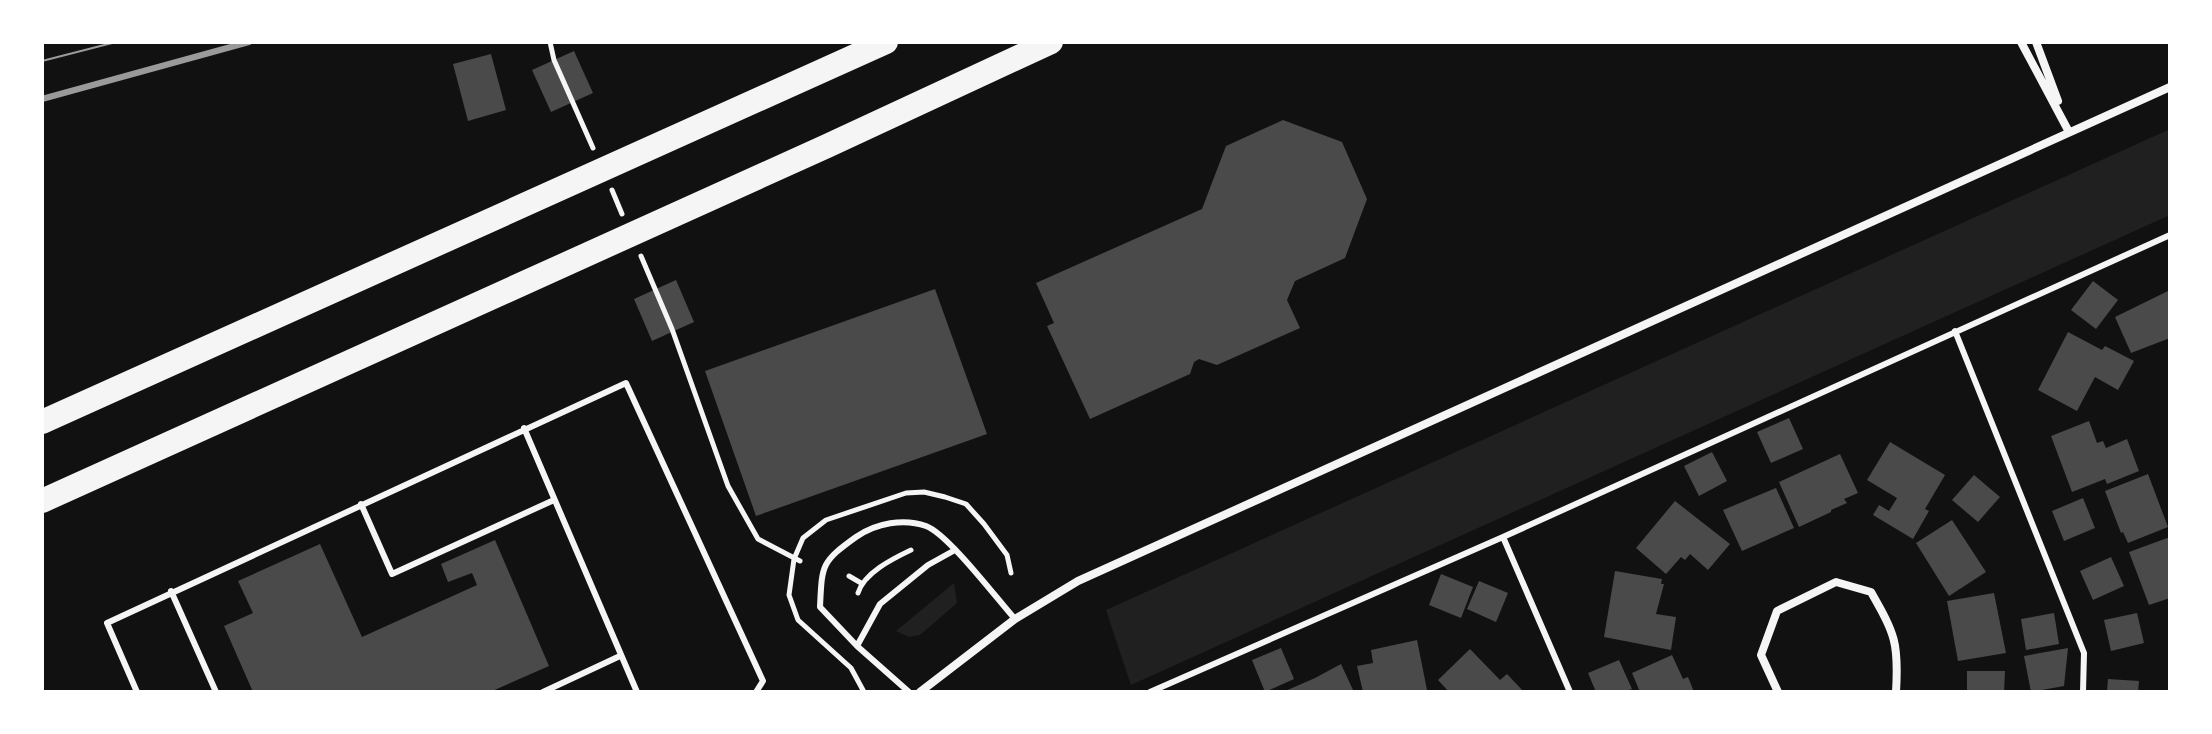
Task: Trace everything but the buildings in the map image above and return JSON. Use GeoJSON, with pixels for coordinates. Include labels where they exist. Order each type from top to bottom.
{"type":"FeatureCollection","features":[{"type":"Feature","properties":{"kind":"highway"},"geometry":{"type":"LineString","coordinates":[[42,422],[886,42]]}},
{"type":"Feature","properties":{"kind":"highway"},"geometry":{"type":"LineString","coordinates":[[42,501],[798,160],[1051,42]]}},
{"type":"Feature","properties":{"kind":"street"},"geometry":{"type":"LineString","coordinates":[[2021,42],[2069,132]]}},
{"type":"Feature","properties":{"kind":"street"},"geometry":{"type":"LineString","coordinates":[[2036,42],[2069,132]]}},
{"type":"Feature","properties":{"kind":"street"},"geometry":{"type":"LineString","coordinates":[[920,692],[1015,619],[1078,581],[2170,87]]}},
{"type":"Feature","properties":{"kind":"street"},"geometry":{"type":"LineString","coordinates":[[1778,692],[1761,655],[1777,611],[1836,582],[1871,592],[1893,631],[1898,661],[1896,692]]}},
{"type":"Feature","properties":{"kind":"lane"},"geometry":{"type":"LineString","coordinates":[[1150,692],[1503,537],[2170,235]]}},
{"type":"Feature","properties":{"kind":"lane"},"geometry":{"type":"LineString","coordinates":[[1955,331],[2084,653],[2083,692]]}},
{"type":"Feature","properties":{"kind":"lane"},"geometry":{"type":"LineString","coordinates":[[137,692],[107,623],[626,383],[763,681],[756,692]]}},
{"type":"Feature","properties":{"kind":"lane"},"geometry":{"type":"LineString","coordinates":[[524,428],[637,692]]}},
{"type":"Feature","properties":{"kind":"lane"},"geometry":{"type":"LineString","coordinates":[[361,504],[392,574],[554,500]]}},
{"type":"Feature","properties":{"kind":"lane"},"geometry":{"type":"LineString","coordinates":[[909,692],[857,646],[820,607],[822,568],[834,553],[863,532],[900,521],[929,526],[955,550],[1015,619]]}},
{"type":"Feature","properties":{"kind":"lane"},"geometry":{"type":"LineString","coordinates":[[1503,537],[1570,692]]}},
{"type":"Feature","properties":{"kind":"lane"},"geometry":{"type":"LineString","coordinates":[[857,646],[880,604],[928,565],[955,550]]}},
{"type":"Feature","properties":{"kind":"lane"},"geometry":{"type":"LineString","coordinates":[[171,591],[216,692]]}},
{"type":"Feature","properties":{"kind":"lane"},"geometry":{"type":"LineString","coordinates":[[543,692],[620,656]]}},
{"type":"Feature","properties":{"kind":"path"},"geometry":{"type":"LineString","coordinates":[[550,42],[554,60],[598,159]]}},
{"type":"Feature","properties":{"kind":"path"},"geometry":{"type":"LineString","coordinates":[[611,188],[624,217]]}},
{"type":"Feature","properties":{"kind":"path"},"geometry":{"type":"LineString","coordinates":[[636,246],[672,329],[728,486],[758,539],[797,560]]}},
{"type":"Feature","properties":{"kind":"path"},"geometry":{"type":"LineString","coordinates":[[864,692],[851,668],[798,620],[789,595],[803,538],[826,520],[906,493],[924,492],[966,504],[1007,555],[1011,573]]}},
{"type":"Feature","properties":{"kind":"path"},"geometry":{"type":"LineString","coordinates":[[858,593],[861,583],[891,559],[911,550]]}},
{"type":"Feature","properties":{"kind":"path"},"geometry":{"type":"LineString","coordinates":[[849,576],[861,583]]}},
{"type":"Feature","properties":{"kind":"shaded area"},"geometry":{"type":"Polygon","coordinates":[[[2170,129],[2170,215],[1131,685],[1106,610],[2170,129]]]}},
{"type":"Feature","properties":{"kind":"shaded area"},"geometry":{"type":"Polygon","coordinates":[[[954,583],[957,603],[920,635],[909,637],[896,631],[954,583]]]}},
{"type":"Feature","properties":{"kind":"tram line"},"geometry":{"type":"LineString","coordinates":[[42,61],[116,42]]}},
{"type":"Feature","properties":{"kind":"railway"},"geometry":{"type":"LineString","coordinates":[[42,99],[249,42]]}}]}
